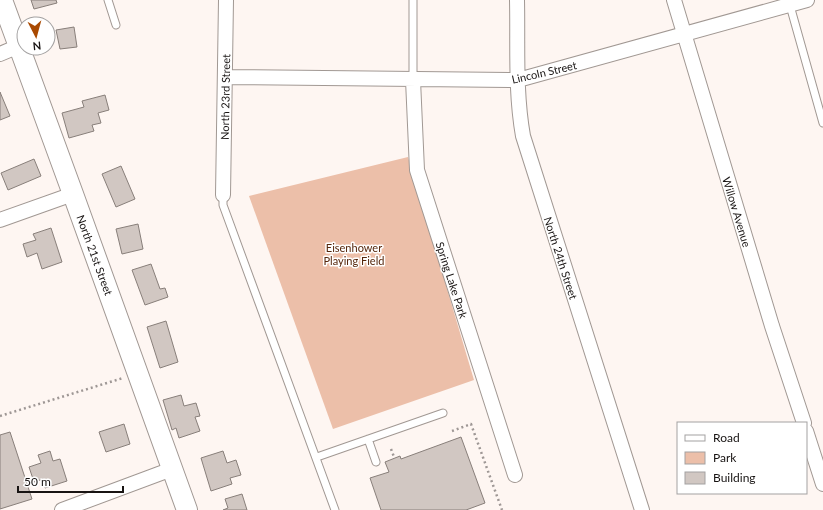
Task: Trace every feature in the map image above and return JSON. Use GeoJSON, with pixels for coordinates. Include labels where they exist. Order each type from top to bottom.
{"type":"FeatureCollection","features":[{"type":"Feature","properties":{"kind":"main road","name":"North 21st Street"},"geometry":{"type":"LineString","coordinates":[[2,0],[16,38]]}},
{"type":"Feature","properties":{"kind":"main road","name":"North 21st Street"},"geometry":{"type":"LineString","coordinates":[[23,56],[186,510]]}},
{"type":"Feature","properties":{"kind":"street","name":"North 23rd Street"},"geometry":{"type":"LineString","coordinates":[[223,194],[226,0]]}},
{"type":"Feature","properties":{"kind":"street","name":"North 24th Street"},"geometry":{"type":"LineString","coordinates":[[517,0],[520,116],[526,149],[642,510]]}},
{"type":"Feature","properties":{"kind":"street","name":"Willow Avenue"},"geometry":{"type":"LineString","coordinates":[[674,0],[772,326],[804,422]]}},
{"type":"Feature","properties":{"kind":"street","name":"Lincoln Street"},"geometry":{"type":"LineString","coordinates":[[225,77],[518,80],[684,34],[789,2],[807,0]]}},
{"type":"Feature","properties":{"kind":"street"},"geometry":{"type":"LineString","coordinates":[[0,54],[16,47]]}},
{"type":"Feature","properties":{"kind":"street","name":"Spring Lake Park"},"geometry":{"type":"LineString","coordinates":[[413,80],[417,170],[515,475]]}},
{"type":"Feature","properties":{"kind":"street"},"geometry":{"type":"LineString","coordinates":[[0,220],[73,194]]}},
{"type":"Feature","properties":{"kind":"street"},"geometry":{"type":"LineString","coordinates":[[807,434],[823,484]]}},
{"type":"Feature","properties":{"kind":"street"},"geometry":{"type":"LineString","coordinates":[[62,510],[172,469]]}},
{"type":"Feature","properties":{"kind":"lane"},"geometry":{"type":"LineString","coordinates":[[108,0],[116,25]]}},
{"type":"Feature","properties":{"kind":"lane"},"geometry":{"type":"LineString","coordinates":[[413,80],[414,0]]}},
{"type":"Feature","properties":{"kind":"lane"},"geometry":{"type":"LineString","coordinates":[[789,2],[823,123]]}},
{"type":"Feature","properties":{"kind":"lane"},"geometry":{"type":"LineString","coordinates":[[223,194],[224,205],[336,510]]}},
{"type":"Feature","properties":{"kind":"lane"},"geometry":{"type":"LineString","coordinates":[[317,457],[443,413]]}},
{"type":"Feature","properties":{"kind":"lane"},"geometry":{"type":"LineString","coordinates":[[368,439],[376,462]]}},
{"type":"Feature","properties":{"kind":"path"},"geometry":{"type":"LineString","coordinates":[[0,416],[137,373]]}},
{"type":"Feature","properties":{"kind":"path"},"geometry":{"type":"LineString","coordinates":[[452,430],[471,424],[502,510]]}},
{"type":"Feature","properties":{"kind":"path"},"geometry":{"type":"LineString","coordinates":[[390,449],[394,457]]}},
{"type":"Feature","properties":{"kind":"green space","name":"Eisenhower Playing Field"},"geometry":{"type":"Polygon","coordinates":[[[408,157],[474,380],[333,429],[249,196],[408,157]]]}},
{"type":"Feature","properties":{"kind":"building"},"geometry":{"type":"Polygon","coordinates":[[[31,0],[56,0],[57,3],[34,9],[31,0]]]}},
{"type":"Feature","properties":{"kind":"building"},"geometry":{"type":"Polygon","coordinates":[[[74,27],[77,47],[60,49],[56,30],[74,27]]]}},
{"type":"Feature","properties":{"kind":"building"},"geometry":{"type":"Polygon","coordinates":[[[0,92],[10,116],[0,120],[0,92]]]}},
{"type":"Feature","properties":{"kind":"building"},"geometry":{"type":"Polygon","coordinates":[[[105,95],[109,110],[98,113],[101,123],[92,125],[94,131],[69,138],[62,113],[84,107],[82,101],[105,95]]]}},
{"type":"Feature","properties":{"kind":"building"},"geometry":{"type":"Polygon","coordinates":[[[34,159],[41,176],[8,190],[1,173],[34,159]]]}},
{"type":"Feature","properties":{"kind":"building"},"geometry":{"type":"Polygon","coordinates":[[[121,166],[135,199],[116,207],[102,174],[121,166]]]}},
{"type":"Feature","properties":{"kind":"building"},"geometry":{"type":"Polygon","coordinates":[[[138,224],[143,249],[122,254],[116,229],[138,224]]]}},
{"type":"Feature","properties":{"kind":"building"},"geometry":{"type":"Polygon","coordinates":[[[51,228],[62,262],[42,269],[37,253],[27,257],[23,244],[36,240],[33,234],[51,228]]]}},
{"type":"Feature","properties":{"kind":"building"},"geometry":{"type":"Polygon","coordinates":[[[151,264],[160,289],[165,288],[168,297],[145,305],[132,270],[151,264]]]}},
{"type":"Feature","properties":{"kind":"building"},"geometry":{"type":"Polygon","coordinates":[[[166,321],[178,362],[160,368],[147,327],[166,321]]]}},
{"type":"Feature","properties":{"kind":"building"},"geometry":{"type":"Polygon","coordinates":[[[181,395],[184,406],[196,403],[200,416],[195,417],[200,431],[179,438],[176,428],[172,430],[163,400],[181,395]]]}},
{"type":"Feature","properties":{"kind":"building"},"geometry":{"type":"Polygon","coordinates":[[[124,424],[130,444],[106,452],[99,432],[124,424]]]}},
{"type":"Feature","properties":{"kind":"building"},"geometry":{"type":"Polygon","coordinates":[[[10,432],[32,499],[0,509],[0,435],[10,432]]]}},
{"type":"Feature","properties":{"kind":"building"},"geometry":{"type":"Polygon","coordinates":[[[461,437],[485,503],[466,510],[381,510],[370,478],[389,472],[385,462],[400,456],[401,459],[461,437]]]}},
{"type":"Feature","properties":{"kind":"building"},"geometry":{"type":"Polygon","coordinates":[[[50,451],[53,461],[60,459],[67,481],[45,488],[43,479],[34,482],[29,467],[41,463],[38,455],[50,451]]]}},
{"type":"Feature","properties":{"kind":"building"},"geometry":{"type":"Polygon","coordinates":[[[223,451],[227,463],[236,460],[241,475],[230,478],[232,484],[211,491],[201,458],[223,451]]]}},
{"type":"Feature","properties":{"kind":"building"},"geometry":{"type":"Polygon","coordinates":[[[242,494],[247,510],[223,510],[228,508],[225,499],[242,494]]]}}]}
